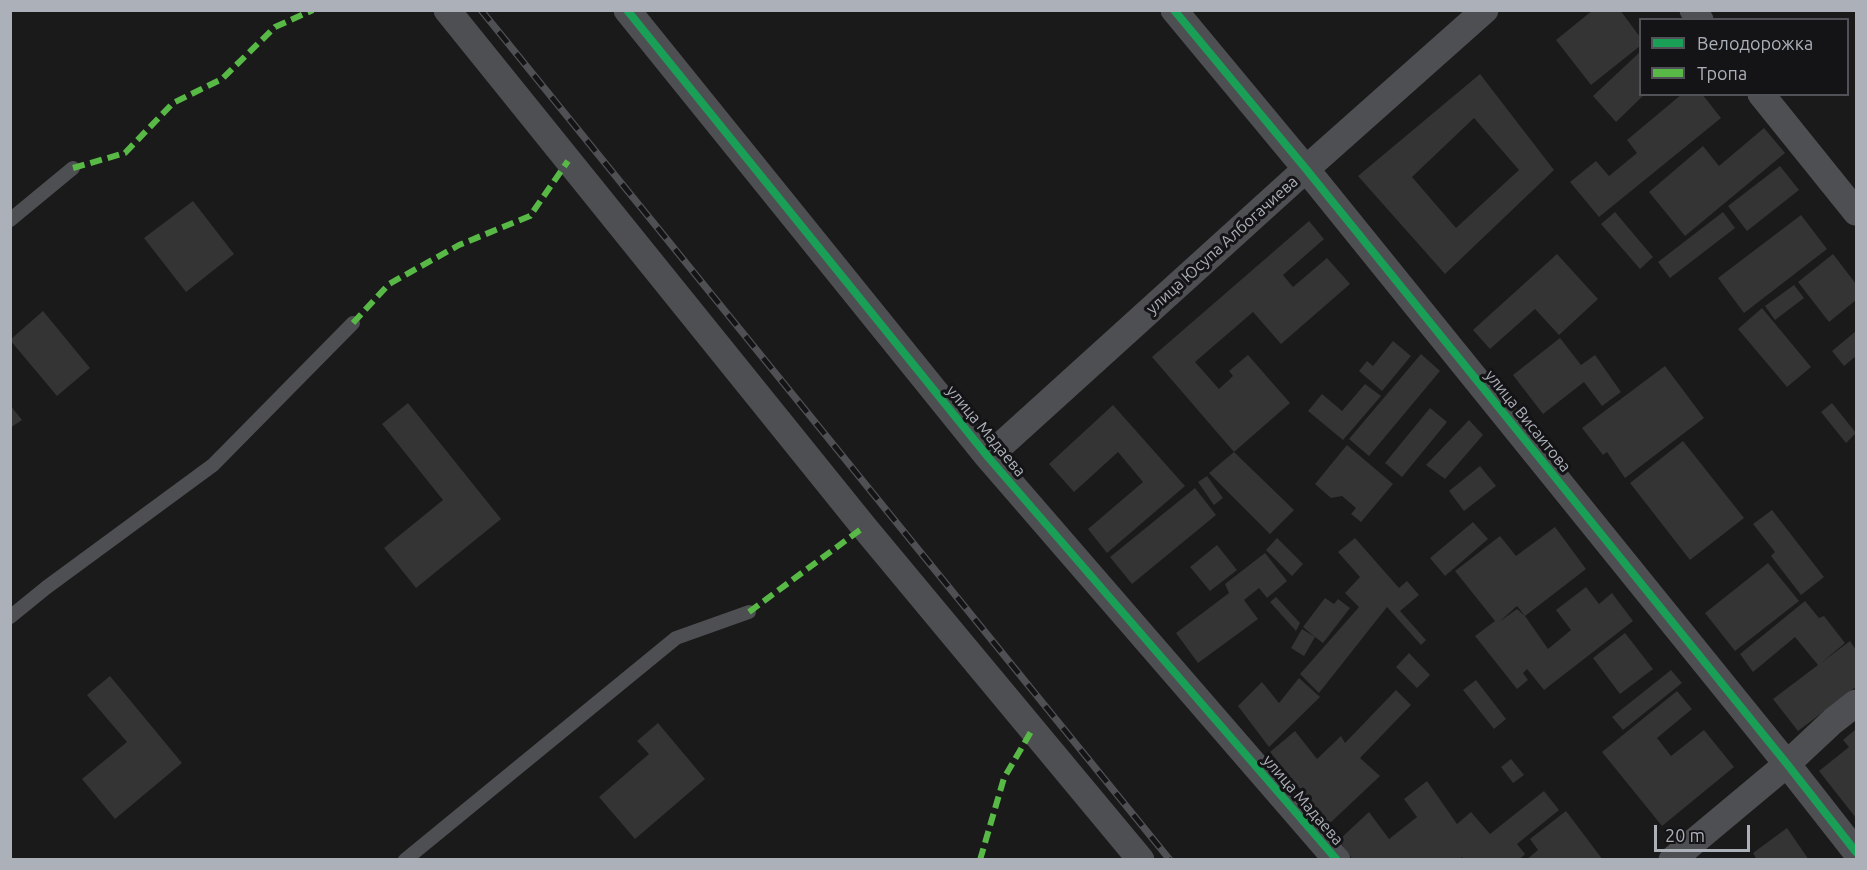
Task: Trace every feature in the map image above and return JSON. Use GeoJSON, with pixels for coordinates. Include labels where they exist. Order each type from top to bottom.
{"type":"FeatureCollection","features":[{"type":"Feature","properties":{"kind":"street"},"geometry":{"type":"LineString","coordinates":[[447,10],[864,527],[1141,860]]}},
{"type":"Feature","properties":{"kind":"street","name":"улица Мадаева"},"geometry":{"type":"LineString","coordinates":[[627,10],[988,456],[1337,860]]}},
{"type":"Feature","properties":{"kind":"street","name":"улица Висаитова"},"geometry":{"type":"LineString","coordinates":[[1174,10],[1306,169],[1857,852]]}},
{"type":"Feature","properties":{"kind":"street","name":"улица Юсупа Албогачиева"},"geometry":{"type":"LineString","coordinates":[[988,456],[1485,10]]}},
{"type":"Feature","properties":{"kind":"street"},"geometry":{"type":"LineString","coordinates":[[1763,96],[1857,212]]}},
{"type":"Feature","properties":{"kind":"street"},"geometry":{"type":"LineString","coordinates":[[1671,860],[1857,703]]}},
{"type":"Feature","properties":{"kind":"lane"},"geometry":{"type":"LineString","coordinates":[[10,220],[73,168]]}},
{"type":"Feature","properties":{"kind":"lane"},"geometry":{"type":"LineString","coordinates":[[10,617],[47,587],[213,465],[353,322]]}},
{"type":"Feature","properties":{"kind":"lane"},"geometry":{"type":"LineString","coordinates":[[405,860],[676,638],[749,612]]}},
{"type":"Feature","properties":{"kind":"building"},"geometry":{"type":"Polygon","coordinates":[[[1593,10],[1620,10],[1639,36],[1639,47],[1591,85],[1556,40],[1593,10]]]}},
{"type":"Feature","properties":{"kind":"building"},"geometry":{"type":"Polygon","coordinates":[[[1639,53],[1639,96],[1643,96],[1616,122],[1593,96],[1639,53]]]}},
{"type":"Feature","properties":{"kind":"building"},"geometry":{"type":"Polygon","coordinates":[[[1480,74],[1554,170],[1445,274],[1358,176],[1480,74]],[[1474,118],[1412,177],[1456,228],[1519,170],[1474,118]]]}},
{"type":"Feature","properties":{"kind":"building"},"geometry":{"type":"Polygon","coordinates":[[[1680,96],[1704,96],[1721,118],[1599,217],[1570,182],[1596,161],[1609,176],[1637,153],[1627,140],[1680,96]]]}},
{"type":"Feature","properties":{"kind":"building"},"geometry":{"type":"Polygon","coordinates":[[[1764,128],[1785,153],[1685,236],[1649,192],[1703,146],[1719,166],[1764,128]]]}},
{"type":"Feature","properties":{"kind":"building"},"geometry":{"type":"Polygon","coordinates":[[[1780,166],[1799,190],[1747,231],[1728,206],[1780,166]]]}},
{"type":"Feature","properties":{"kind":"building"},"geometry":{"type":"Polygon","coordinates":[[[193,201],[234,254],[186,292],[144,238],[193,201]]]}},
{"type":"Feature","properties":{"kind":"building"},"geometry":{"type":"Polygon","coordinates":[[[1615,212],[1653,257],[1640,269],[1601,224],[1615,212]]]}},
{"type":"Feature","properties":{"kind":"building"},"geometry":{"type":"Polygon","coordinates":[[[1723,212],[1735,228],[1670,278],[1658,262],[1723,212]]]}},
{"type":"Feature","properties":{"kind":"building"},"geometry":{"type":"Polygon","coordinates":[[[1801,215],[1827,249],[1744,313],[1718,278],[1801,215]]]}},
{"type":"Feature","properties":{"kind":"building"},"geometry":{"type":"Polygon","coordinates":[[[1309,221],[1324,239],[1283,275],[1293,287],[1327,258],[1350,284],[1281,344],[1253,312],[1195,362],[1219,389],[1233,376],[1229,371],[1248,355],[1290,403],[1234,452],[1152,357],[1309,221]]]}},
{"type":"Feature","properties":{"kind":"building"},"geometry":{"type":"Polygon","coordinates":[[[1557,254],[1598,299],[1559,335],[1535,309],[1490,349],[1473,330],[1557,254]]]}},
{"type":"Feature","properties":{"kind":"building"},"geometry":{"type":"Polygon","coordinates":[[[1833,254],[1856,284],[1856,300],[1829,322],[1798,282],[1833,254]]]}},
{"type":"Feature","properties":{"kind":"building"},"geometry":{"type":"Polygon","coordinates":[[[1794,285],[1804,298],[1775,320],[1765,306],[1794,285]]]}},
{"type":"Feature","properties":{"kind":"building"},"geometry":{"type":"Polygon","coordinates":[[[1762,308],[1811,367],[1787,387],[1738,329],[1762,308]]]}},
{"type":"Feature","properties":{"kind":"building"},"geometry":{"type":"Polygon","coordinates":[[[43,311],[90,368],[57,396],[10,340],[43,311]]]}},
{"type":"Feature","properties":{"kind":"building"},"geometry":{"type":"Polygon","coordinates":[[[1856,331],[1856,356],[1844,366],[1832,351],[1856,331]]]}},
{"type":"Feature","properties":{"kind":"building"},"geometry":{"type":"Polygon","coordinates":[[[1560,338],[1581,365],[1595,355],[1621,392],[1602,406],[1584,382],[1543,414],[1513,375],[1560,338]]]}},
{"type":"Feature","properties":{"kind":"building"},"geometry":{"type":"Polygon","coordinates":[[[1393,341],[1411,356],[1382,391],[1359,371],[1367,361],[1373,366],[1393,341]]]}},
{"type":"Feature","properties":{"kind":"building"},"geometry":{"type":"Polygon","coordinates":[[[1421,354],[1440,371],[1369,456],[1349,439],[1421,354]]]}},
{"type":"Feature","properties":{"kind":"building"},"geometry":{"type":"Polygon","coordinates":[[[1665,366],[1704,418],[1625,478],[1607,452],[1603,455],[1582,428],[1665,366]]]}},
{"type":"Feature","properties":{"kind":"building"},"geometry":{"type":"Polygon","coordinates":[[[1365,384],[1381,396],[1343,440],[1308,411],[1322,394],[1342,411],[1365,384]]]}},
{"type":"Feature","properties":{"kind":"building"},"geometry":{"type":"Polygon","coordinates":[[[408,403],[501,519],[416,588],[384,548],[443,500],[382,424],[408,403]]]}},
{"type":"Feature","properties":{"kind":"building"},"geometry":{"type":"Polygon","coordinates":[[[1832,403],[1856,433],[1846,443],[1821,412],[1832,403]]]}},
{"type":"Feature","properties":{"kind":"building"},"geometry":{"type":"Polygon","coordinates":[[[10,405],[22,420],[10,428],[10,405]]]}},
{"type":"Feature","properties":{"kind":"building"},"geometry":{"type":"Polygon","coordinates":[[[1113,405],[1185,486],[1107,553],[1088,529],[1143,482],[1118,452],[1074,492],[1049,464],[1113,405]]]}},
{"type":"Feature","properties":{"kind":"building"},"geometry":{"type":"Polygon","coordinates":[[[1430,408],[1447,422],[1402,477],[1385,463],[1430,408]]]}},
{"type":"Feature","properties":{"kind":"building"},"geometry":{"type":"Polygon","coordinates":[[[1469,420],[1483,435],[1445,479],[1426,465],[1469,420]]]}},
{"type":"Feature","properties":{"kind":"building"},"geometry":{"type":"Polygon","coordinates":[[[1683,441],[1744,518],[1690,560],[1630,483],[1683,441]]]}},
{"type":"Feature","properties":{"kind":"building"},"geometry":{"type":"Polygon","coordinates":[[[1347,445],[1393,484],[1361,522],[1351,514],[1356,508],[1342,496],[1331,498],[1315,484],[1347,445]]]}},
{"type":"Feature","properties":{"kind":"building"},"geometry":{"type":"Polygon","coordinates":[[[1234,452],[1294,510],[1270,534],[1209,473],[1234,452]]]}},
{"type":"Feature","properties":{"kind":"building"},"geometry":{"type":"Polygon","coordinates":[[[1480,466],[1496,486],[1464,511],[1449,491],[1480,466]]]}},
{"type":"Feature","properties":{"kind":"building"},"geometry":{"type":"Polygon","coordinates":[[[1207,476],[1223,498],[1214,505],[1198,482],[1207,476]]]}},
{"type":"Feature","properties":{"kind":"building"},"geometry":{"type":"Polygon","coordinates":[[[1195,488],[1216,515],[1132,584],[1110,557],[1195,488]]]}},
{"type":"Feature","properties":{"kind":"building"},"geometry":{"type":"Polygon","coordinates":[[[1772,510],[1824,577],[1801,595],[1771,556],[1775,552],[1753,524],[1772,510]]]}},
{"type":"Feature","properties":{"kind":"building"},"geometry":{"type":"Polygon","coordinates":[[[1473,522],[1488,539],[1445,576],[1430,558],[1473,522]]]}},
{"type":"Feature","properties":{"kind":"building"},"geometry":{"type":"Polygon","coordinates":[[[1555,527],[1586,569],[1525,616],[1548,649],[1571,630],[1556,610],[1586,587],[1599,604],[1612,593],[1633,621],[1544,690],[1527,669],[1523,673],[1528,680],[1517,689],[1475,636],[1495,621],[1455,571],[1500,536],[1516,556],[1555,527]],[[1517,606],[1499,622],[1517,609],[1525,616],[1517,606]]]}},
{"type":"Feature","properties":{"kind":"building"},"geometry":{"type":"Polygon","coordinates":[[[1277,538],[1303,564],[1292,576],[1266,550],[1277,538]]]}},
{"type":"Feature","properties":{"kind":"building"},"geometry":{"type":"Polygon","coordinates":[[[1355,538],[1399,588],[1407,581],[1419,595],[1400,611],[1426,640],[1421,645],[1387,607],[1319,693],[1300,674],[1359,607],[1345,593],[1360,577],[1338,552],[1355,538]]]}},
{"type":"Feature","properties":{"kind":"building"},"geometry":{"type":"Polygon","coordinates":[[[1217,545],[1237,570],[1210,591],[1190,567],[1217,545]]]}},
{"type":"Feature","properties":{"kind":"building"},"geometry":{"type":"Polygon","coordinates":[[[1265,553],[1287,581],[1267,598],[1259,588],[1244,600],[1258,619],[1198,663],[1176,633],[1229,593],[1225,584],[1265,553]]]}},
{"type":"Feature","properties":{"kind":"building"},"geometry":{"type":"Polygon","coordinates":[[[1768,563],[1799,601],[1735,651],[1705,613],[1768,563]]]}},
{"type":"Feature","properties":{"kind":"building"},"geometry":{"type":"Polygon","coordinates":[[[1276,597],[1300,623],[1296,631],[1270,602],[1276,597]]]}},
{"type":"Feature","properties":{"kind":"building"},"geometry":{"type":"Polygon","coordinates":[[[1325,598],[1334,604],[1338,599],[1350,608],[1323,643],[1303,627],[1325,598]]]}},
{"type":"Feature","properties":{"kind":"building"},"geometry":{"type":"Polygon","coordinates":[[[1805,601],[1819,618],[1824,616],[1845,643],[1821,663],[1850,641],[1856,650],[1856,687],[1798,731],[1773,699],[1818,665],[1795,637],[1753,672],[1740,654],[1805,601]]]}},
{"type":"Feature","properties":{"kind":"building"},"geometry":{"type":"Polygon","coordinates":[[[1302,629],[1315,637],[1304,656],[1291,648],[1302,629]]]}},
{"type":"Feature","properties":{"kind":"building"},"geometry":{"type":"Polygon","coordinates":[[[1625,633],[1653,669],[1620,694],[1593,658],[1625,633]]]}},
{"type":"Feature","properties":{"kind":"building"},"geometry":{"type":"Polygon","coordinates":[[[1409,653],[1430,675],[1417,688],[1396,667],[1409,653]]]}},
{"type":"Feature","properties":{"kind":"building"},"geometry":{"type":"Polygon","coordinates":[[[1671,670],[1682,683],[1623,730],[1612,717],[1671,670]]]}},
{"type":"Feature","properties":{"kind":"building"},"geometry":{"type":"Polygon","coordinates":[[[110,676],[182,763],[115,819],[82,779],[127,742],[87,695],[110,676]]]}},
{"type":"Feature","properties":{"kind":"building"},"geometry":{"type":"Polygon","coordinates":[[[1299,678],[1320,697],[1269,747],[1238,706],[1262,682],[1279,703],[1299,678]]]}},
{"type":"Feature","properties":{"kind":"building"},"geometry":{"type":"Polygon","coordinates":[[[1476,680],[1506,719],[1494,729],[1463,690],[1476,680]]]}},
{"type":"Feature","properties":{"kind":"building"},"geometry":{"type":"Polygon","coordinates":[[[1396,690],[1411,705],[1360,758],[1380,776],[1329,824],[1270,752],[1295,731],[1317,759],[1341,736],[1345,743],[1396,690]]]}},
{"type":"Feature","properties":{"kind":"building"},"geometry":{"type":"Polygon","coordinates":[[[1677,691],[1692,709],[1657,738],[1671,756],[1704,730],[1734,767],[1662,826],[1602,752],[1677,691]]]}},
{"type":"Feature","properties":{"kind":"building"},"geometry":{"type":"Polygon","coordinates":[[[658,723],[705,779],[635,839],[599,797],[649,754],[637,741],[658,723]]]}},
{"type":"Feature","properties":{"kind":"building"},"geometry":{"type":"Polygon","coordinates":[[[1856,729],[1856,818],[1819,771],[1849,747],[1843,740],[1856,729]]]}},
{"type":"Feature","properties":{"kind":"building"},"geometry":{"type":"Polygon","coordinates":[[[1511,759],[1524,775],[1513,783],[1501,767],[1511,759]]]}},
{"type":"Feature","properties":{"kind":"building"},"geometry":{"type":"Polygon","coordinates":[[[1427,781],[1457,824],[1471,812],[1490,834],[1544,791],[1559,810],[1517,844],[1525,854],[1519,860],[1464,860],[1462,857],[1458,860],[1353,860],[1339,840],[1369,812],[1389,839],[1417,817],[1404,799],[1427,781]]]}},
{"type":"Feature","properties":{"kind":"building"},"geometry":{"type":"Polygon","coordinates":[[[1566,811],[1603,860],[1526,860],[1538,850],[1530,839],[1566,811]]]}},
{"type":"Feature","properties":{"kind":"building"},"geometry":{"type":"Polygon","coordinates":[[[1787,828],[1809,860],[1757,860],[1753,853],[1787,828]]]}},
{"type":"Feature","properties":{"kind":"railway"},"geometry":{"type":"LineString","coordinates":[[481,10],[1170,860]]}},
{"type":"Feature","properties":{"kind":"marked path"},"geometry":{"type":"LineString","coordinates":[[73,168],[125,153],[173,103],[222,79],[275,27],[313,10]]}},
{"type":"Feature","properties":{"kind":"marked path"},"geometry":{"type":"LineString","coordinates":[[353,323],[389,284],[459,245],[530,216],[568,161]]}},
{"type":"Feature","properties":{"kind":"marked path"},"geometry":{"type":"LineString","coordinates":[[749,612],[864,527]]}},
{"type":"Feature","properties":{"kind":"marked path"},"geometry":{"type":"LineString","coordinates":[[980,860],[1004,778],[1032,730]]}},
{"type":"Feature","properties":{"kind":"cycle path"},"geometry":{"type":"LineString","coordinates":[[627,10],[988,457],[1337,860]]}},
{"type":"Feature","properties":{"kind":"cycle path"},"geometry":{"type":"LineString","coordinates":[[1174,10],[1306,169],[1856,852]]}}]}
